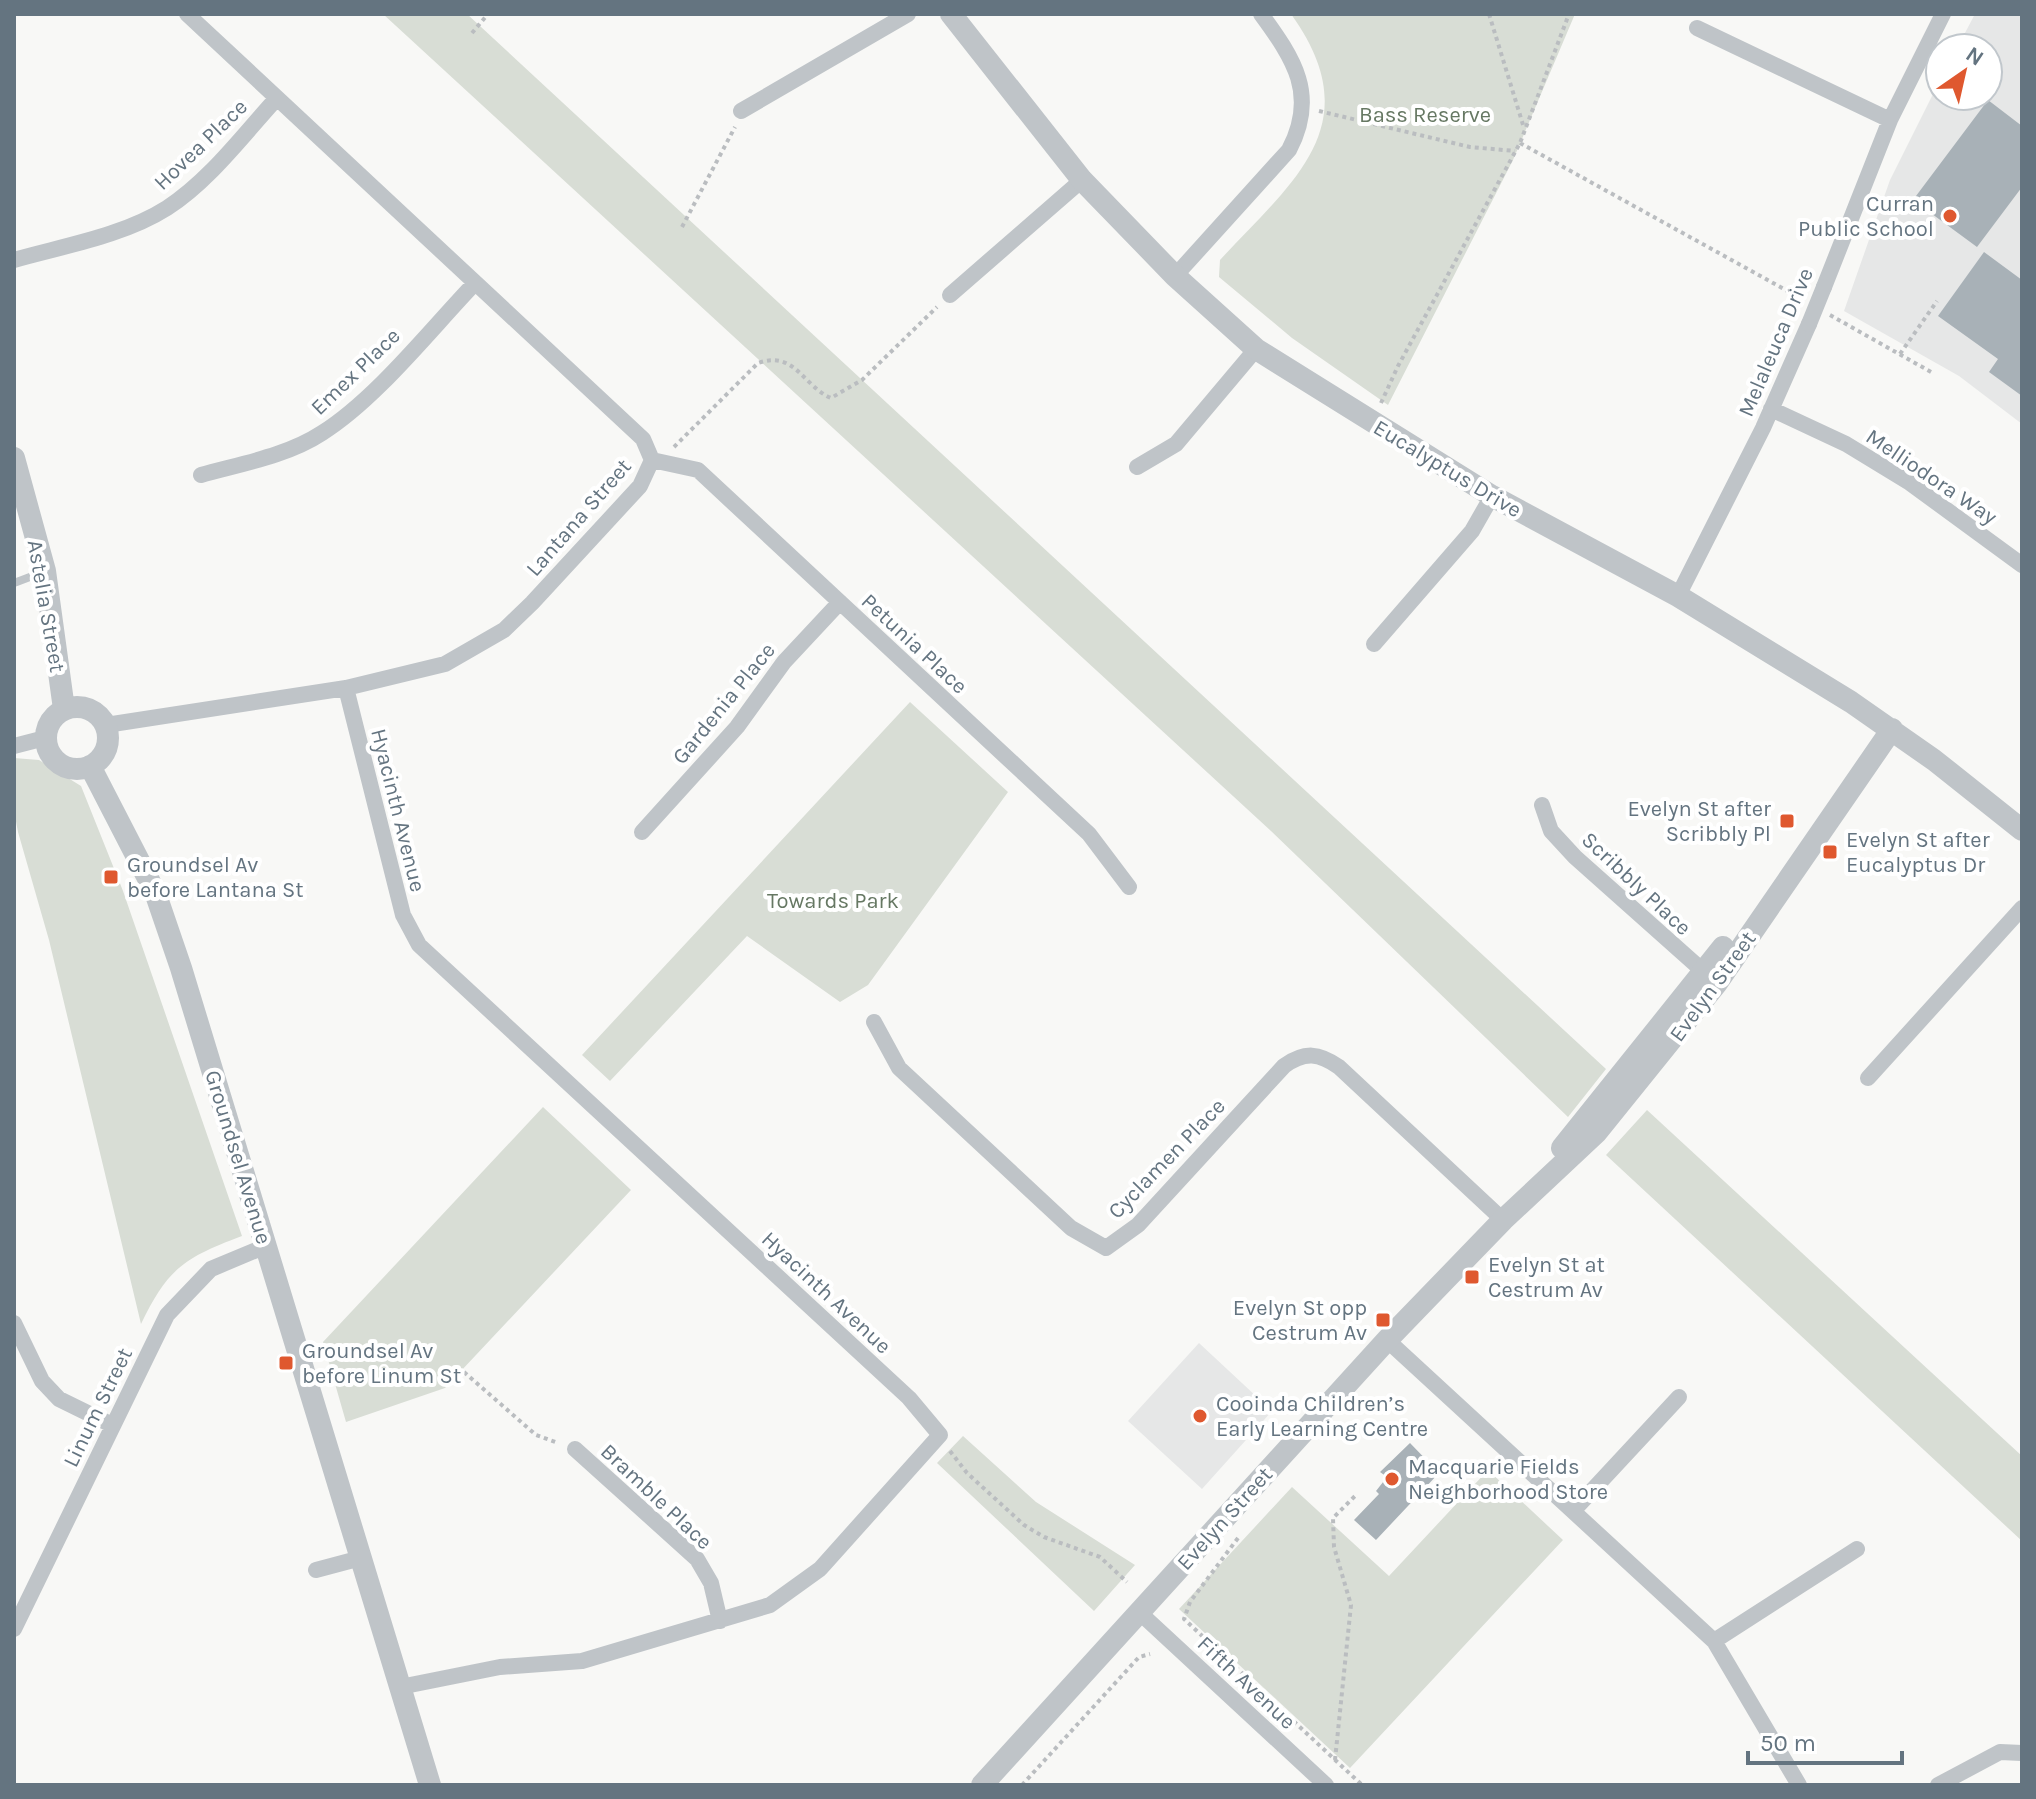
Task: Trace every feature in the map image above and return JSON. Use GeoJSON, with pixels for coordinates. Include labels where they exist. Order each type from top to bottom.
{"type":"FeatureCollection","features":[{"type":"Feature","properties":{"kind":"street","name":"Lantana Street"},"geometry":{"type":"LineString","coordinates":[[106,725],[346,688],[445,664],[504,630],[640,486],[658,461],[643,439],[187,14]]}},
{"type":"Feature","properties":{"kind":"street"},"geometry":{"type":"LineString","coordinates":[[741,111],[908,14]]}},
{"type":"Feature","properties":{"kind":"street","name":"Eucalyptus Drive"},"geometry":{"type":"LineString","coordinates":[[951,14],[1082,180],[1175,276],[1256,349],[1492,496],[1678,596],[1885,724],[2022,830]]}},
{"type":"Feature","properties":{"kind":"street"},"geometry":{"type":"LineString","coordinates":[[1175,276],[1289,150],[1300,129],[1304,105],[1299,75],[1283,44],[1261,14]]}},
{"type":"Feature","properties":{"kind":"street","name":"Melaleuca Drive"},"geometry":{"type":"LineString","coordinates":[[1678,596],[1771,409],[1809,324],[1890,120],[1943,14]]}},
{"type":"Feature","properties":{"kind":"street"},"geometry":{"type":"LineString","coordinates":[[1697,28],[1890,120]]}},
{"type":"Feature","properties":{"kind":"street","name":"Hovea Place"},"geometry":{"type":"LineString","coordinates":[[14,260],[111,232],[165,209],[206,175],[277,98]]}},
{"type":"Feature","properties":{"kind":"street"},"geometry":{"type":"LineString","coordinates":[[950,295],[1082,180]]}},
{"type":"Feature","properties":{"kind":"street","name":"Emex Place"},"geometry":{"type":"LineString","coordinates":[[201,475],[274,454],[321,434],[367,395],[475,283]]}},
{"type":"Feature","properties":{"kind":"street"},"geometry":{"type":"LineString","coordinates":[[1137,467],[1176,444],[1256,349]]}},
{"type":"Feature","properties":{"kind":"street","name":"Melliodora Way"},"geometry":{"type":"LineString","coordinates":[[1771,409],[1846,444],[1910,483],[2022,565]]}},
{"type":"Feature","properties":{"kind":"street","name":"Astelia Street"},"geometry":{"type":"LineString","coordinates":[[14,458],[45,571],[64,709]]}},
{"type":"Feature","properties":{"kind":"street","name":"Petunia Place"},"geometry":{"type":"LineString","coordinates":[[658,461],[698,470],[1089,834],[1129,887]]}},
{"type":"Feature","properties":{"kind":"street"},"geometry":{"type":"LineString","coordinates":[[1374,644],[1472,531],[1492,496]]}},
{"type":"Feature","properties":{"kind":"street","name":"Gardenia Place"},"geometry":{"type":"LineString","coordinates":[[642,832],[737,727],[784,662],[840,602]]}},
{"type":"Feature","properties":{"kind":"street","name":"Hyacinth Avenue"},"geometry":{"type":"LineString","coordinates":[[346,688],[403,915],[419,945],[909,1398],[940,1435]]}},
{"type":"Feature","properties":{"kind":"street"},"geometry":{"type":"LineString","coordinates":[[88,708],[106,725],[106,749],[90,766],[78,769],[60,764],[48,750],[45,738],[50,720],[64,709],[88,708]]}},
{"type":"Feature","properties":{"kind":"street","name":"Evelyn Street"},"geometry":{"type":"LineString","coordinates":[[982,1785],[1387,1340],[1503,1220],[1711,978],[1885,724]]}},
{"type":"Feature","properties":{"kind":"street"},"geometry":{"type":"LineString","coordinates":[[14,746],[45,738]]}},
{"type":"Feature","properties":{"kind":"street","name":"Groundsel Avenue"},"geometry":{"type":"LineString","coordinates":[[90,766],[155,892],[430,1785]]}},
{"type":"Feature","properties":{"kind":"street","name":"Scribbly Place"},"geometry":{"type":"LineString","coordinates":[[1542,805],[1551,831],[1575,857],[1711,978]]}},
{"type":"Feature","properties":{"kind":"street"},"geometry":{"type":"LineString","coordinates":[[1868,1078],[2022,908]]}},
{"type":"Feature","properties":{"kind":"street","name":"Cyclamen Place"},"geometry":{"type":"LineString","coordinates":[[874,1022],[899,1068],[1071,1228],[1106,1248],[1138,1225],[1284,1066],[1309,1054],[1324,1057],[1339,1067],[1503,1220]]}},
{"type":"Feature","properties":{"kind":"street","name":"Linum Street"},"geometry":{"type":"LineString","coordinates":[[14,1629],[167,1315],[211,1269],[266,1246]]}},
{"type":"Feature","properties":{"kind":"street"},"geometry":{"type":"LineString","coordinates":[[14,1329],[42,1381],[59,1399],[112,1425]]}},
{"type":"Feature","properties":{"kind":"street"},"geometry":{"type":"LineString","coordinates":[[1387,1340],[1714,1641],[1799,1785]]}},
{"type":"Feature","properties":{"kind":"street"},"geometry":{"type":"LineString","coordinates":[[1574,1510],[1679,1397]]}},
{"type":"Feature","properties":{"kind":"street"},"geometry":{"type":"LineString","coordinates":[[400,1687],[500,1667],[582,1661],[770,1605],[820,1569],[940,1435]]}},
{"type":"Feature","properties":{"kind":"street","name":"Bramble Place"},"geometry":{"type":"LineString","coordinates":[[575,1449],[697,1559],[711,1583],[720,1621]]}},
{"type":"Feature","properties":{"kind":"street"},"geometry":{"type":"LineString","coordinates":[[1714,1641],[1857,1549]]}},
{"type":"Feature","properties":{"kind":"street"},"geometry":{"type":"LineString","coordinates":[[316,1570],[361,1558]]}},
{"type":"Feature","properties":{"kind":"street","name":"Fifth Avenue"},"geometry":{"type":"LineString","coordinates":[[1139,1612],[1326,1785]]}},
{"type":"Feature","properties":{"kind":"street"},"geometry":{"type":"LineString","coordinates":[[1938,1785],[2000,1752],[2022,1753]]}},
{"type":"Feature","properties":{"kind":"lane"},"geometry":{"type":"LineString","coordinates":[[14,583],[45,571]]}},
{"type":"Feature","properties":{"kind":"path"},"geometry":{"type":"LineString","coordinates":[[472,33],[488,14]]}},
{"type":"Feature","properties":{"kind":"path"},"geometry":{"type":"LineString","coordinates":[[1489,14],[1525,130]]}},
{"type":"Feature","properties":{"kind":"path"},"geometry":{"type":"LineString","coordinates":[[1380,405],[1398,366],[1520,143],[1569,14]]}},
{"type":"Feature","properties":{"kind":"path"},"geometry":{"type":"LineString","coordinates":[[682,227],[731,138],[741,111]]}},
{"type":"Feature","properties":{"kind":"path"},"geometry":{"type":"LineString","coordinates":[[1319,111],[1470,147],[1515,151]]}},
{"type":"Feature","properties":{"kind":"path"},"geometry":{"type":"LineString","coordinates":[[1520,143],[1806,302]]}},
{"type":"Feature","properties":{"kind":"path"},"geometry":{"type":"LineString","coordinates":[[658,461],[758,363],[776,359],[795,366],[831,398],[862,380],[950,295]]}},
{"type":"Feature","properties":{"kind":"path"},"geometry":{"type":"LineString","coordinates":[[1900,354],[1937,301]]}},
{"type":"Feature","properties":{"kind":"path"},"geometry":{"type":"LineString","coordinates":[[1819,309],[1931,372]]}},
{"type":"Feature","properties":{"kind":"path"},"geometry":{"type":"LineString","coordinates":[[464,1372],[536,1435],[575,1449]]}},
{"type":"Feature","properties":{"kind":"path"},"geometry":{"type":"LineString","coordinates":[[940,1435],[967,1473],[1024,1525],[1044,1537],[1100,1557],[1127,1582]]}},
{"type":"Feature","properties":{"kind":"path"},"geometry":{"type":"LineString","coordinates":[[1335,1760],[1351,1605],[1334,1547],[1333,1518],[1356,1495]]}},
{"type":"Feature","properties":{"kind":"path"},"geometry":{"type":"LineString","coordinates":[[1244,1530],[1190,1602],[1184,1619],[1362,1785]]}},
{"type":"Feature","properties":{"kind":"path"},"geometry":{"type":"LineString","coordinates":[[1022,1785],[1139,1657],[1150,1654]]}},
{"type":"Feature","properties":{"kind":"shaded area","name":"Curran Public School"},"geometry":{"type":"Polygon","coordinates":[[[1975,14],[2022,14],[2022,424],[1959,376],[1844,311],[1890,180],[1924,112],[2004,112],[2004,32],[1965,32],[1975,14]]]}},
{"type":"Feature","properties":{"kind":"shaded area","name":"Cooinda Children’s Early Learning Centre"},"geometry":{"type":"Polygon","coordinates":[[[1199,1343],[1272,1411],[1202,1489],[1128,1421],[1199,1343]]]}},
{"type":"Feature","properties":{"kind":"green space"},"geometry":{"type":"Polygon","coordinates":[[[383,14],[467,14],[1606,1069],[1568,1117],[1271,831],[383,14]]]}},
{"type":"Feature","properties":{"kind":"green space","name":"Bass Reserve"},"geometry":{"type":"Polygon","coordinates":[[[1291,14],[1575,14],[1513,160],[1388,405],[1292,338],[1219,277],[1220,260],[1296,177],[1313,149],[1323,120],[1324,88],[1314,53],[1291,14]]]}},
{"type":"Feature","properties":{"kind":"green space","name":"Towards Park"},"geometry":{"type":"Polygon","coordinates":[[[910,702],[1008,792],[868,985],[840,1002],[747,936],[610,1081],[582,1055],[910,702]]]}},
{"type":"Feature","properties":{"kind":"green space"},"geometry":{"type":"Polygon","coordinates":[[[14,758],[39,760],[81,786],[123,891],[242,1236],[206,1251],[180,1267],[160,1290],[141,1324],[49,940],[18,832],[14,811],[14,758]]]}},
{"type":"Feature","properties":{"kind":"green space"},"geometry":{"type":"Polygon","coordinates":[[[543,1107],[631,1190],[445,1388],[346,1422],[323,1342],[543,1107]]]}},
{"type":"Feature","properties":{"kind":"green space"},"geometry":{"type":"Polygon","coordinates":[[[1647,1110],[2022,1456],[2022,1541],[1606,1155],[1647,1110]]]}},
{"type":"Feature","properties":{"kind":"green space"},"geometry":{"type":"Polygon","coordinates":[[[963,1436],[1036,1502],[1135,1565],[1094,1611],[937,1463],[963,1436]]]}},
{"type":"Feature","properties":{"kind":"green space"},"geometry":{"type":"Polygon","coordinates":[[[1488,1470],[1563,1540],[1350,1768],[1179,1609],[1292,1487],[1389,1576],[1488,1470]]]}},
{"type":"Feature","properties":{"kind":"building"},"geometry":{"type":"Polygon","coordinates":[[[1979,112],[2004,112],[2022,126],[2022,187],[1977,247],[1913,200],[1979,112]]]}},
{"type":"Feature","properties":{"kind":"building"},"geometry":{"type":"Polygon","coordinates":[[[1984,252],[2022,280],[2022,396],[1989,372],[1998,359],[1938,316],[1984,252]]]}},
{"type":"Feature","properties":{"kind":"building"},"geometry":{"type":"Polygon","coordinates":[[[1410,1443],[1439,1473],[1376,1540],[1354,1520],[1379,1494],[1376,1491],[1387,1477],[1380,1472],[1410,1443]]]}},
{"type":"Feature","properties":{"kind":"place","name":"Curran Public School"},"geometry":{"type":"Point","coordinates":[1950,216]}},
{"type":"Feature","properties":{"kind":"place","name":"Evelyn St after Scribbly Pl"},"geometry":{"type":"Point","coordinates":[1787,821]}},
{"type":"Feature","properties":{"kind":"place","name":"Evelyn St after Eucalyptus Dr"},"geometry":{"type":"Point","coordinates":[1830,852]}},
{"type":"Feature","properties":{"kind":"place","name":"Groundsel Av before Lantana St"},"geometry":{"type":"Point","coordinates":[111,877]}},
{"type":"Feature","properties":{"kind":"place","name":"Evelyn St at Cestrum Av"},"geometry":{"type":"Point","coordinates":[1472,1277]}},
{"type":"Feature","properties":{"kind":"place","name":"Evelyn St opp Cestrum Av"},"geometry":{"type":"Point","coordinates":[1383,1320]}},
{"type":"Feature","properties":{"kind":"place","name":"Groundsel Av before Linum St"},"geometry":{"type":"Point","coordinates":[286,1363]}},
{"type":"Feature","properties":{"kind":"place","name":"Cooinda Children’s Early Learning Centre"},"geometry":{"type":"Point","coordinates":[1200,1416]}},
{"type":"Feature","properties":{"kind":"place","name":"Macquarie Fields Neighborhood Store"},"geometry":{"type":"Point","coordinates":[1392,1479]}}]}
